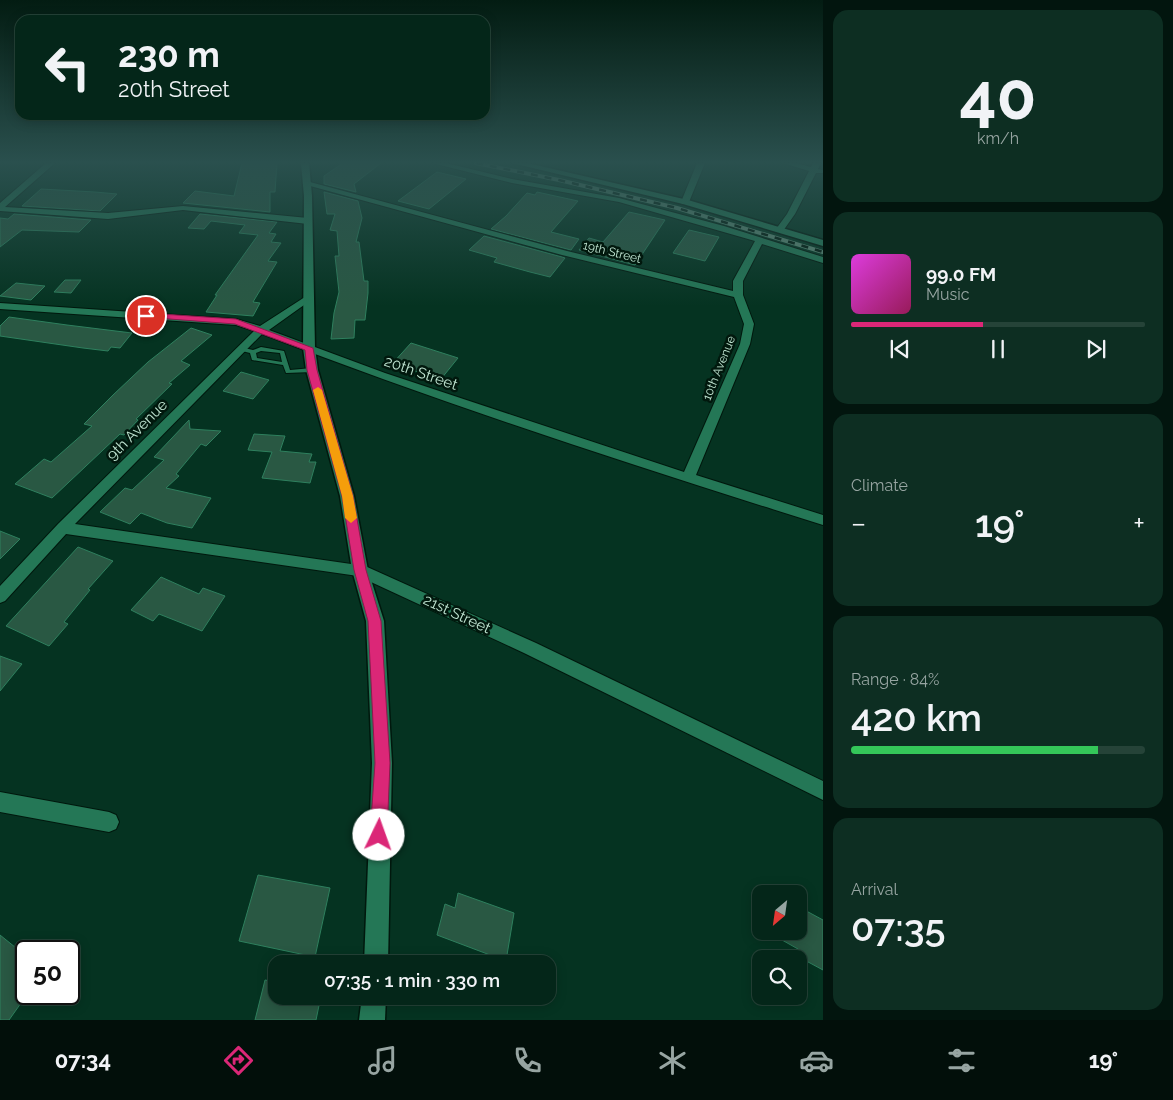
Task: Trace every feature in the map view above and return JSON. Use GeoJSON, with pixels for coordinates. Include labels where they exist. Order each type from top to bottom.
{"type":"FeatureCollection","features":[{"type":"Feature","properties":{"kind":"main road"},"geometry":{"type":"LineString","coordinates":[[308,211],[309,348],[312,370],[347,496],[360,570],[375,621],[380,687],[382,763],[376,955]]}},
{"type":"Feature","properties":{"kind":"main road"},"geometry":{"type":"LineString","coordinates":[[715,211],[823,243]]}},
{"type":"Feature","properties":{"kind":"main road"},"geometry":{"type":"LineString","coordinates":[[372,1020],[373,1005]]}},
{"type":"Feature","properties":{"kind":"street"},"geometry":{"type":"LineString","coordinates":[[35,211],[108,216],[159,211]]}},
{"type":"Feature","properties":{"kind":"street"},"geometry":{"type":"LineString","coordinates":[[208,211],[308,221]]}},
{"type":"Feature","properties":{"kind":"street","name":"19th Street"},"geometry":{"type":"LineString","coordinates":[[406,211],[565,253],[738,295]]}},
{"type":"Feature","properties":{"kind":"street"},"geometry":{"type":"LineString","coordinates":[[656,211],[823,260]]}},
{"type":"Feature","properties":{"kind":"street"},"geometry":{"type":"LineString","coordinates":[[780,229],[793,211]]}},
{"type":"Feature","properties":{"kind":"street"},"geometry":{"type":"LineString","coordinates":[[738,295],[738,281],[760,240]]}},
{"type":"Feature","properties":{"kind":"street","name":"10th Avenue"},"geometry":{"type":"LineString","coordinates":[[688,478],[745,344],[750,324],[738,295]]}},
{"type":"Feature","properties":{"kind":"street","name":"9th Avenue"},"geometry":{"type":"LineString","coordinates":[[0,596],[63,528],[240,349],[262,330],[308,298]]}},
{"type":"Feature","properties":{"kind":"street","name":"20th Street"},"geometry":{"type":"LineString","coordinates":[[0,306],[236,322],[262,330],[381,376],[688,478],[823,520]]}},
{"type":"Feature","properties":{"kind":"street","name":"21st Street"},"geometry":{"type":"LineString","coordinates":[[63,528],[360,570],[530,648],[823,791]]}},
{"type":"Feature","properties":{"kind":"street"},"geometry":{"type":"LineString","coordinates":[[0,802],[108,822]]}},
{"type":"Feature","properties":{"kind":"lane"},"geometry":{"type":"LineString","coordinates":[[240,349],[254,352],[261,349],[282,352],[288,372],[312,370]]}},
{"type":"Feature","properties":{"kind":"lane"},"geometry":{"type":"LineString","coordinates":[[254,352],[254,359],[285,364]]}},
{"type":"Feature","properties":{"kind":"building"},"geometry":{"type":"Polygon","coordinates":[[[327,211],[360,211],[362,218],[356,242],[359,242],[364,281],[368,281],[368,293],[365,320],[355,320],[354,338],[331,339],[339,292],[335,256],[339,256],[337,231],[330,230],[335,214],[327,214],[327,211]]]}},
{"type":"Feature","properties":{"kind":"building"},"geometry":{"type":"Polygon","coordinates":[[[511,211],[570,211],[551,232],[579,239],[571,250],[491,229],[511,211]]]}},
{"type":"Feature","properties":{"kind":"building"},"geometry":{"type":"Polygon","coordinates":[[[629,212],[665,220],[635,265],[579,250],[589,238],[603,242],[629,212]]]}},
{"type":"Feature","properties":{"kind":"building"},"geometry":{"type":"Polygon","coordinates":[[[14,214],[91,220],[79,232],[22,230],[0,247],[0,218],[8,219],[14,214]]]}},
{"type":"Feature","properties":{"kind":"building"},"geometry":{"type":"Polygon","coordinates":[[[200,214],[277,222],[269,233],[276,234],[271,242],[281,243],[268,261],[277,262],[253,302],[260,303],[253,316],[206,312],[217,295],[215,295],[258,235],[239,233],[245,225],[211,221],[204,229],[188,228],[200,214]]]}},
{"type":"Feature","properties":{"kind":"building"},"geometry":{"type":"Polygon","coordinates":[[[689,230],[719,237],[705,261],[673,253],[689,230]]]}},
{"type":"Feature","properties":{"kind":"building"},"geometry":{"type":"Polygon","coordinates":[[[484,236],[565,258],[550,277],[530,272],[494,262],[497,258],[469,250],[484,236]]]}},
{"type":"Feature","properties":{"kind":"building"},"geometry":{"type":"Polygon","coordinates":[[[65,280],[81,280],[71,293],[54,292],[65,280]]]}},
{"type":"Feature","properties":{"kind":"building"},"geometry":{"type":"Polygon","coordinates":[[[16,283],[45,286],[31,300],[0,296],[16,283]]]}},
{"type":"Feature","properties":{"kind":"building"},"geometry":{"type":"Polygon","coordinates":[[[9,317],[132,333],[120,348],[111,347],[108,351],[83,348],[0,336],[0,326],[9,317]]]}},
{"type":"Feature","properties":{"kind":"building"},"geometry":{"type":"Polygon","coordinates":[[[191,328],[212,335],[181,361],[190,365],[169,383],[172,384],[136,419],[138,420],[124,435],[120,434],[52,498],[15,484],[44,459],[51,462],[92,426],[84,424],[148,362],[191,328]]]}},
{"type":"Feature","properties":{"kind":"building"},"geometry":{"type":"Polygon","coordinates":[[[411,343],[458,358],[441,379],[392,364],[411,343]]]}},
{"type":"Feature","properties":{"kind":"building"},"geometry":{"type":"Polygon","coordinates":[[[241,372],[269,380],[253,399],[223,391],[241,372]]]}},
{"type":"Feature","properties":{"kind":"building"},"geometry":{"type":"Polygon","coordinates":[[[189,420],[190,429],[221,431],[206,446],[201,444],[176,474],[179,476],[166,488],[211,498],[192,528],[167,523],[141,513],[130,524],[100,512],[125,488],[132,490],[164,460],[154,457],[189,420]]]}},
{"type":"Feature","properties":{"kind":"building"},"geometry":{"type":"Polygon","coordinates":[[[254,434],[285,436],[280,451],[312,454],[309,462],[316,462],[310,483],[262,478],[272,452],[248,450],[254,434]]]}},
{"type":"Feature","properties":{"kind":"building"},"geometry":{"type":"Polygon","coordinates":[[[0,531],[20,539],[0,559],[0,531]]]}},
{"type":"Feature","properties":{"kind":"building"},"geometry":{"type":"Polygon","coordinates":[[[78,547],[113,561],[88,589],[90,590],[64,622],[68,624],[49,646],[6,626],[78,547]]]}},
{"type":"Feature","properties":{"kind":"building"},"geometry":{"type":"Polygon","coordinates":[[[161,577],[199,594],[203,588],[225,596],[202,631],[159,614],[153,621],[131,610],[161,577]]]}},
{"type":"Feature","properties":{"kind":"building"},"geometry":{"type":"Polygon","coordinates":[[[0,656],[22,664],[0,691],[0,656]]]}},
{"type":"Feature","properties":{"kind":"building"},"geometry":{"type":"Polygon","coordinates":[[[258,875],[330,888],[315,955],[306,955],[239,941],[258,875]]]}},
{"type":"Feature","properties":{"kind":"building"},"geometry":{"type":"Polygon","coordinates":[[[458,893],[514,913],[507,955],[490,955],[437,935],[445,904],[455,908],[458,893]]]}},
{"type":"Feature","properties":{"kind":"building"},"geometry":{"type":"Polygon","coordinates":[[[808,912],[823,920],[823,970],[807,961],[807,950],[798,949],[782,940],[808,940],[808,912]]]}},
{"type":"Feature","properties":{"kind":"building"},"geometry":{"type":"Polygon","coordinates":[[[0,935],[15,947],[15,1005],[20,1005],[9,1020],[0,1020],[0,935]]]}},
{"type":"Feature","properties":{"kind":"building"},"geometry":{"type":"Polygon","coordinates":[[[265,980],[268,981],[268,1005],[319,1005],[316,1020],[255,1020],[265,980]]]}},
{"type":"Feature","properties":{"kind":"railway"},"geometry":{"type":"LineString","coordinates":[[686,211],[823,252]]}},
{"type":"Feature","properties":{"kind":"slow traffic"},"geometry":{"type":"LineString","coordinates":[[318,390],[347,496],[351,518]]}},
{"type":"Feature","properties":{"kind":"route"},"geometry":{"type":"LineString","coordinates":[[146,316],[236,322],[309,348],[312,370],[347,496],[360,570],[375,621],[380,687],[382,763],[379,835]]}}]}
